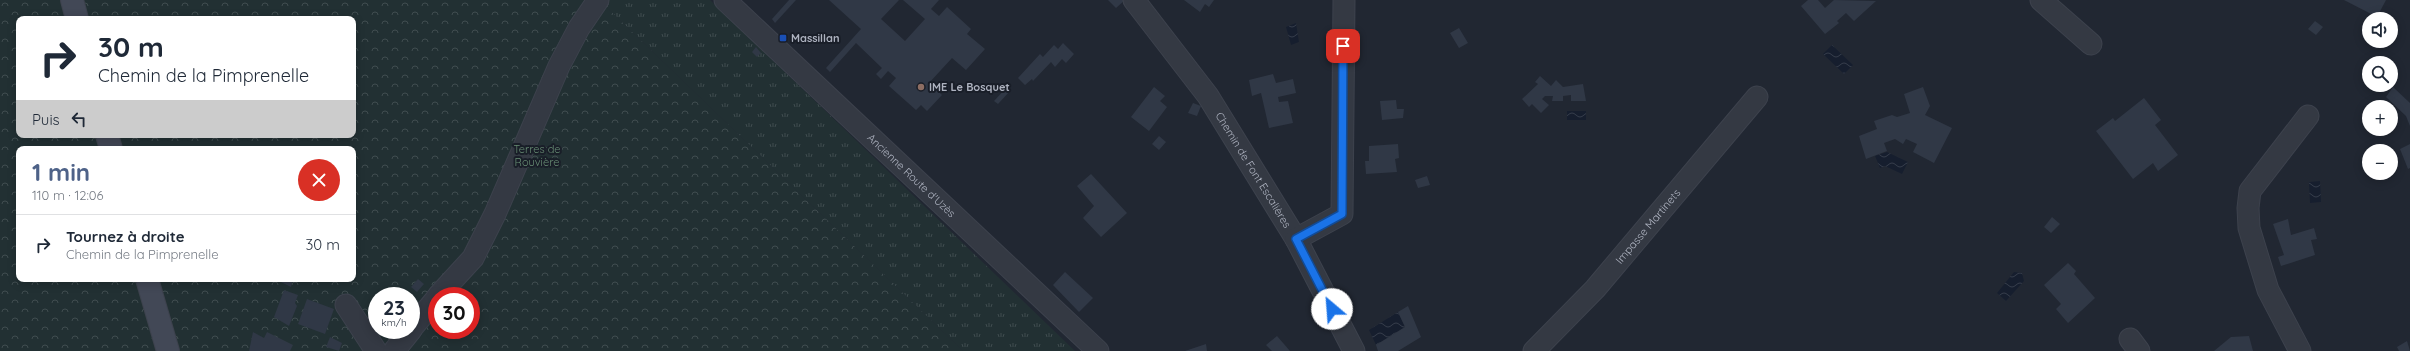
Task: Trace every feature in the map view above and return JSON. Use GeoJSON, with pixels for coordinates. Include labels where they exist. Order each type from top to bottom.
{"type":"FeatureCollection","features":[{"type":"Feature","properties":{"kind":"main road"},"geometry":{"type":"LineString","coordinates":[[72,0],[76,16]]}},
{"type":"Feature","properties":{"kind":"main road"},"geometry":{"type":"LineString","coordinates":[[148,282],[168,351]]}},
{"type":"Feature","properties":{"kind":"street"},"geometry":{"type":"LineString","coordinates":[[447,287],[473,258],[495,214],[559,66],[579,28],[598,0]]}},
{"type":"Feature","properties":{"kind":"street","name":"Ancienne Route d'Uzès"},"geometry":{"type":"LineString","coordinates":[[725,0],[1098,351]]}},
{"type":"Feature","properties":{"kind":"street","name":"Chemin de Font Escalières"},"geometry":{"type":"LineString","coordinates":[[1134,0],[1208,96],[1296,239],[1354,351]]}},
{"type":"Feature","properties":{"kind":"street"},"geometry":{"type":"LineString","coordinates":[[1296,239],[1342,214],[1344,0]]}},
{"type":"Feature","properties":{"kind":"street"},"geometry":{"type":"LineString","coordinates":[[2041,0],[2091,44]]}},
{"type":"Feature","properties":{"kind":"street","name":"Impasse Martinets"},"geometry":{"type":"LineString","coordinates":[[1534,351],[1595,289],[1757,98]]}},
{"type":"Feature","properties":{"kind":"street"},"geometry":{"type":"LineString","coordinates":[[2300,351],[2268,290],[2249,228],[2248,208],[2250,191],[2308,116]]}},
{"type":"Feature","properties":{"kind":"street"},"geometry":{"type":"LineString","coordinates":[[346,305],[376,351]]}},
{"type":"Feature","properties":{"kind":"street"},"geometry":{"type":"LineString","coordinates":[[420,319],[428,309]]}},
{"type":"Feature","properties":{"kind":"street"},"geometry":{"type":"LineString","coordinates":[[394,351],[404,339]]}},
{"type":"Feature","properties":{"kind":"green space","name":"Terres de Rouvière"},"geometry":{"type":"Polygon","coordinates":[[[0,0],[599,0],[963,351],[0,351],[0,0]]]}},
{"type":"Feature","properties":{"kind":"green space"},"geometry":{"type":"Polygon","coordinates":[[[599,0],[710,0],[1075,351],[963,351],[599,0]]]}},
{"type":"Feature","properties":{"kind":"water"},"geometry":{"type":"Polygon","coordinates":[[[1296,23],[1299,42],[1291,45],[1286,27],[1296,23]]]}},
{"type":"Feature","properties":{"kind":"water"},"geometry":{"type":"Polygon","coordinates":[[[1832,45],[1853,65],[1844,74],[1823,54],[1832,45]]]}},
{"type":"Feature","properties":{"kind":"water"},"geometry":{"type":"Polygon","coordinates":[[[1567,111],[1586,111],[1586,120],[1567,120],[1567,111]]]}},
{"type":"Feature","properties":{"kind":"water"},"geometry":{"type":"Polygon","coordinates":[[[1887,152],[1908,162],[1902,174],[1885,166],[1880,168],[1875,156],[1887,152]]]}},
{"type":"Feature","properties":{"kind":"water"},"geometry":{"type":"Polygon","coordinates":[[[2320,181],[2321,202],[2310,203],[2309,182],[2320,181]]]}},
{"type":"Feature","properties":{"kind":"water"},"geometry":{"type":"Polygon","coordinates":[[[2014,272],[2022,273],[2024,281],[2006,301],[1997,293],[2014,272]]]}},
{"type":"Feature","properties":{"kind":"water"},"geometry":{"type":"Polygon","coordinates":[[[1398,312],[1405,327],[1376,345],[1369,330],[1398,312]]]}},
{"type":"Feature","properties":{"kind":"building"},"geometry":{"type":"Polygon","coordinates":[[[789,0],[796,0],[775,23],[772,19],[789,0]]]}},
{"type":"Feature","properties":{"kind":"building"},"geometry":{"type":"Polygon","coordinates":[[[829,0],[899,0],[881,19],[905,41],[925,19],[903,0],[939,0],[931,9],[939,16],[947,7],[971,29],[967,34],[985,49],[966,70],[952,58],[929,83],[942,95],[927,111],[921,105],[916,110],[889,86],[896,78],[888,71],[881,79],[876,74],[882,68],[856,43],[830,72],[826,68],[861,29],[829,0]]]}},
{"type":"Feature","properties":{"kind":"building"},"geometry":{"type":"Polygon","coordinates":[[[1108,0],[1125,0],[1116,8],[1108,0]]]}},
{"type":"Feature","properties":{"kind":"building"},"geometry":{"type":"Polygon","coordinates":[[[1184,0],[1214,0],[1209,7],[1205,4],[1200,12],[1184,0]]]}},
{"type":"Feature","properties":{"kind":"building"},"geometry":{"type":"Polygon","coordinates":[[[1808,0],[1818,0],[1825,8],[1834,0],[1876,1],[1854,21],[1846,13],[1837,21],[1839,23],[1825,34],[1801,6],[1808,0]]]}},
{"type":"Feature","properties":{"kind":"building"},"geometry":{"type":"Polygon","coordinates":[[[2344,0],[2386,0],[2380,12],[2367,12],[2344,0]]]}},
{"type":"Feature","properties":{"kind":"building"},"geometry":{"type":"Polygon","coordinates":[[[2315,21],[2323,27],[2316,35],[2308,29],[2315,21]]]}},
{"type":"Feature","properties":{"kind":"building"},"geometry":{"type":"Polygon","coordinates":[[[1459,28],[1468,43],[1459,48],[1450,33],[1459,28]]]}},
{"type":"Feature","properties":{"kind":"building"},"geometry":{"type":"Polygon","coordinates":[[[1063,43],[1074,54],[1066,63],[1062,59],[1055,67],[1051,62],[1033,81],[1032,79],[1025,85],[1018,78],[1040,54],[1043,57],[1054,45],[1058,49],[1063,43]]]}},
{"type":"Feature","properties":{"kind":"building"},"geometry":{"type":"Polygon","coordinates":[[[756,47],[761,53],[757,57],[752,52],[756,47]]]}},
{"type":"Feature","properties":{"kind":"building"},"geometry":{"type":"Polygon","coordinates":[[[1273,74],[1276,83],[1293,79],[1296,93],[1278,97],[1279,102],[1288,101],[1293,123],[1269,128],[1261,93],[1252,96],[1249,80],[1273,74]]]}},
{"type":"Feature","properties":{"kind":"building"},"geometry":{"type":"Polygon","coordinates":[[[1540,76],[1551,86],[1556,80],[1563,87],[1583,84],[1586,101],[1571,101],[1571,95],[1563,96],[1563,101],[1552,101],[1553,96],[1545,96],[1542,99],[1549,105],[1541,113],[1532,104],[1529,107],[1522,99],[1538,84],[1535,82],[1540,76]]]}},
{"type":"Feature","properties":{"kind":"building"},"geometry":{"type":"Polygon","coordinates":[[[1007,87],[1010,91],[998,104],[994,101],[1007,87]]]}},
{"type":"Feature","properties":{"kind":"building"},"geometry":{"type":"Polygon","coordinates":[[[1154,87],[1165,96],[1160,101],[1167,107],[1149,131],[1131,117],[1154,87]]]}},
{"type":"Feature","properties":{"kind":"building"},"geometry":{"type":"Polygon","coordinates":[[[1923,87],[1930,106],[1925,115],[1952,128],[1934,163],[1913,152],[1917,144],[1906,139],[1903,144],[1895,139],[1884,143],[1887,151],[1866,159],[1859,136],[1877,129],[1874,121],[1892,115],[1897,117],[1910,113],[1904,94],[1923,87]]]}},
{"type":"Feature","properties":{"kind":"building"},"geometry":{"type":"Polygon","coordinates":[[[2390,92],[2398,92],[2410,103],[2410,126],[2406,116],[2398,108],[2398,100],[2389,100],[2386,97],[2390,92]]]}},
{"type":"Feature","properties":{"kind":"building"},"geometry":{"type":"Polygon","coordinates":[[[2144,98],[2161,120],[2155,125],[2178,155],[2158,171],[2153,163],[2133,179],[2096,131],[2113,118],[2115,121],[2144,98]]]}},
{"type":"Feature","properties":{"kind":"building"},"geometry":{"type":"Polygon","coordinates":[[[1396,100],[1397,109],[1404,109],[1403,118],[1382,120],[1380,101],[1396,100]]]}},
{"type":"Feature","properties":{"kind":"building"},"geometry":{"type":"Polygon","coordinates":[[[1193,103],[1201,106],[1197,116],[1188,113],[1193,103]]]}},
{"type":"Feature","properties":{"kind":"building"},"geometry":{"type":"Polygon","coordinates":[[[1159,136],[1166,142],[1159,150],[1152,144],[1159,136]]]}},
{"type":"Feature","properties":{"kind":"building"},"geometry":{"type":"Polygon","coordinates":[[[1398,144],[1399,158],[1395,159],[1397,172],[1366,174],[1365,161],[1369,161],[1369,146],[1398,144]]]}},
{"type":"Feature","properties":{"kind":"building"},"geometry":{"type":"Polygon","coordinates":[[[2410,144],[2410,168],[2408,169],[2400,149],[2410,144]]]}},
{"type":"Feature","properties":{"kind":"building"},"geometry":{"type":"Polygon","coordinates":[[[1091,174],[1127,213],[1101,237],[1083,218],[1094,206],[1077,186],[1091,174]]]}},
{"type":"Feature","properties":{"kind":"building"},"geometry":{"type":"Polygon","coordinates":[[[1427,176],[1430,185],[1418,188],[1415,180],[1427,176]]]}},
{"type":"Feature","properties":{"kind":"building"},"geometry":{"type":"Polygon","coordinates":[[[2052,217],[2060,224],[2051,233],[2044,227],[2052,217]]]}},
{"type":"Feature","properties":{"kind":"building"},"geometry":{"type":"Polygon","coordinates":[[[2288,219],[2291,235],[2314,228],[2317,239],[2311,240],[2315,255],[2281,266],[2278,257],[2284,255],[2273,224],[2288,219]]]}},
{"type":"Feature","properties":{"kind":"building"},"geometry":{"type":"Polygon","coordinates":[[[2068,263],[2076,271],[2074,274],[2095,298],[2068,323],[2056,309],[2061,304],[2044,285],[2068,263]]]}},
{"type":"Feature","properties":{"kind":"building"},"geometry":{"type":"Polygon","coordinates":[[[1065,272],[1093,298],[1079,312],[1053,285],[1065,272]]]}},
{"type":"Feature","properties":{"kind":"building"},"geometry":{"type":"Polygon","coordinates":[[[418,279],[424,284],[420,289],[420,287],[411,287],[418,279]]]}},
{"type":"Feature","properties":{"kind":"building"},"geometry":{"type":"Polygon","coordinates":[[[281,282],[292,282],[291,287],[281,282]]]}},
{"type":"Feature","properties":{"kind":"building"},"geometry":{"type":"Polygon","coordinates":[[[284,290],[298,295],[295,303],[297,306],[289,326],[274,317],[284,290]]]}},
{"type":"Feature","properties":{"kind":"building"},"geometry":{"type":"Polygon","coordinates":[[[307,299],[334,309],[325,334],[298,324],[307,299]]]}},
{"type":"Feature","properties":{"kind":"building"},"geometry":{"type":"Polygon","coordinates":[[[1408,306],[1421,337],[1398,351],[1378,351],[1376,345],[1405,327],[1398,312],[1408,306]]]}},
{"type":"Feature","properties":{"kind":"building"},"geometry":{"type":"Polygon","coordinates":[[[253,332],[264,338],[267,332],[293,345],[290,351],[249,351],[253,332]]]}},
{"type":"Feature","properties":{"kind":"building"},"geometry":{"type":"Polygon","coordinates":[[[1277,336],[1290,351],[1272,351],[1266,345],[1277,336]]]}},
{"type":"Feature","properties":{"kind":"building"},"geometry":{"type":"Polygon","coordinates":[[[2249,336],[2253,351],[2214,351],[2231,337],[2249,336]]]}},
{"type":"Feature","properties":{"kind":"building"},"geometry":{"type":"Polygon","coordinates":[[[330,337],[342,343],[339,351],[326,347],[330,337]]]}},
{"type":"Feature","properties":{"kind":"building"},"geometry":{"type":"Polygon","coordinates":[[[2407,341],[2410,351],[2399,351],[2397,347],[2407,341]]]}},
{"type":"Feature","properties":{"kind":"building"},"geometry":{"type":"Polygon","coordinates":[[[1206,344],[1207,351],[1185,351],[1206,344]]]}},
{"type":"Feature","properties":{"kind":"place","name":"Massillan"},"geometry":{"type":"Point","coordinates":[783,38]}},
{"type":"Feature","properties":{"kind":"place","name":"IME Le Bosquet"},"geometry":{"type":"Point","coordinates":[921,87]}},
{"type":"Feature","properties":{"kind":"route"},"geometry":{"type":"LineString","coordinates":[[1332,309],[1296,239],[1342,214],[1343,46]]}}]}
